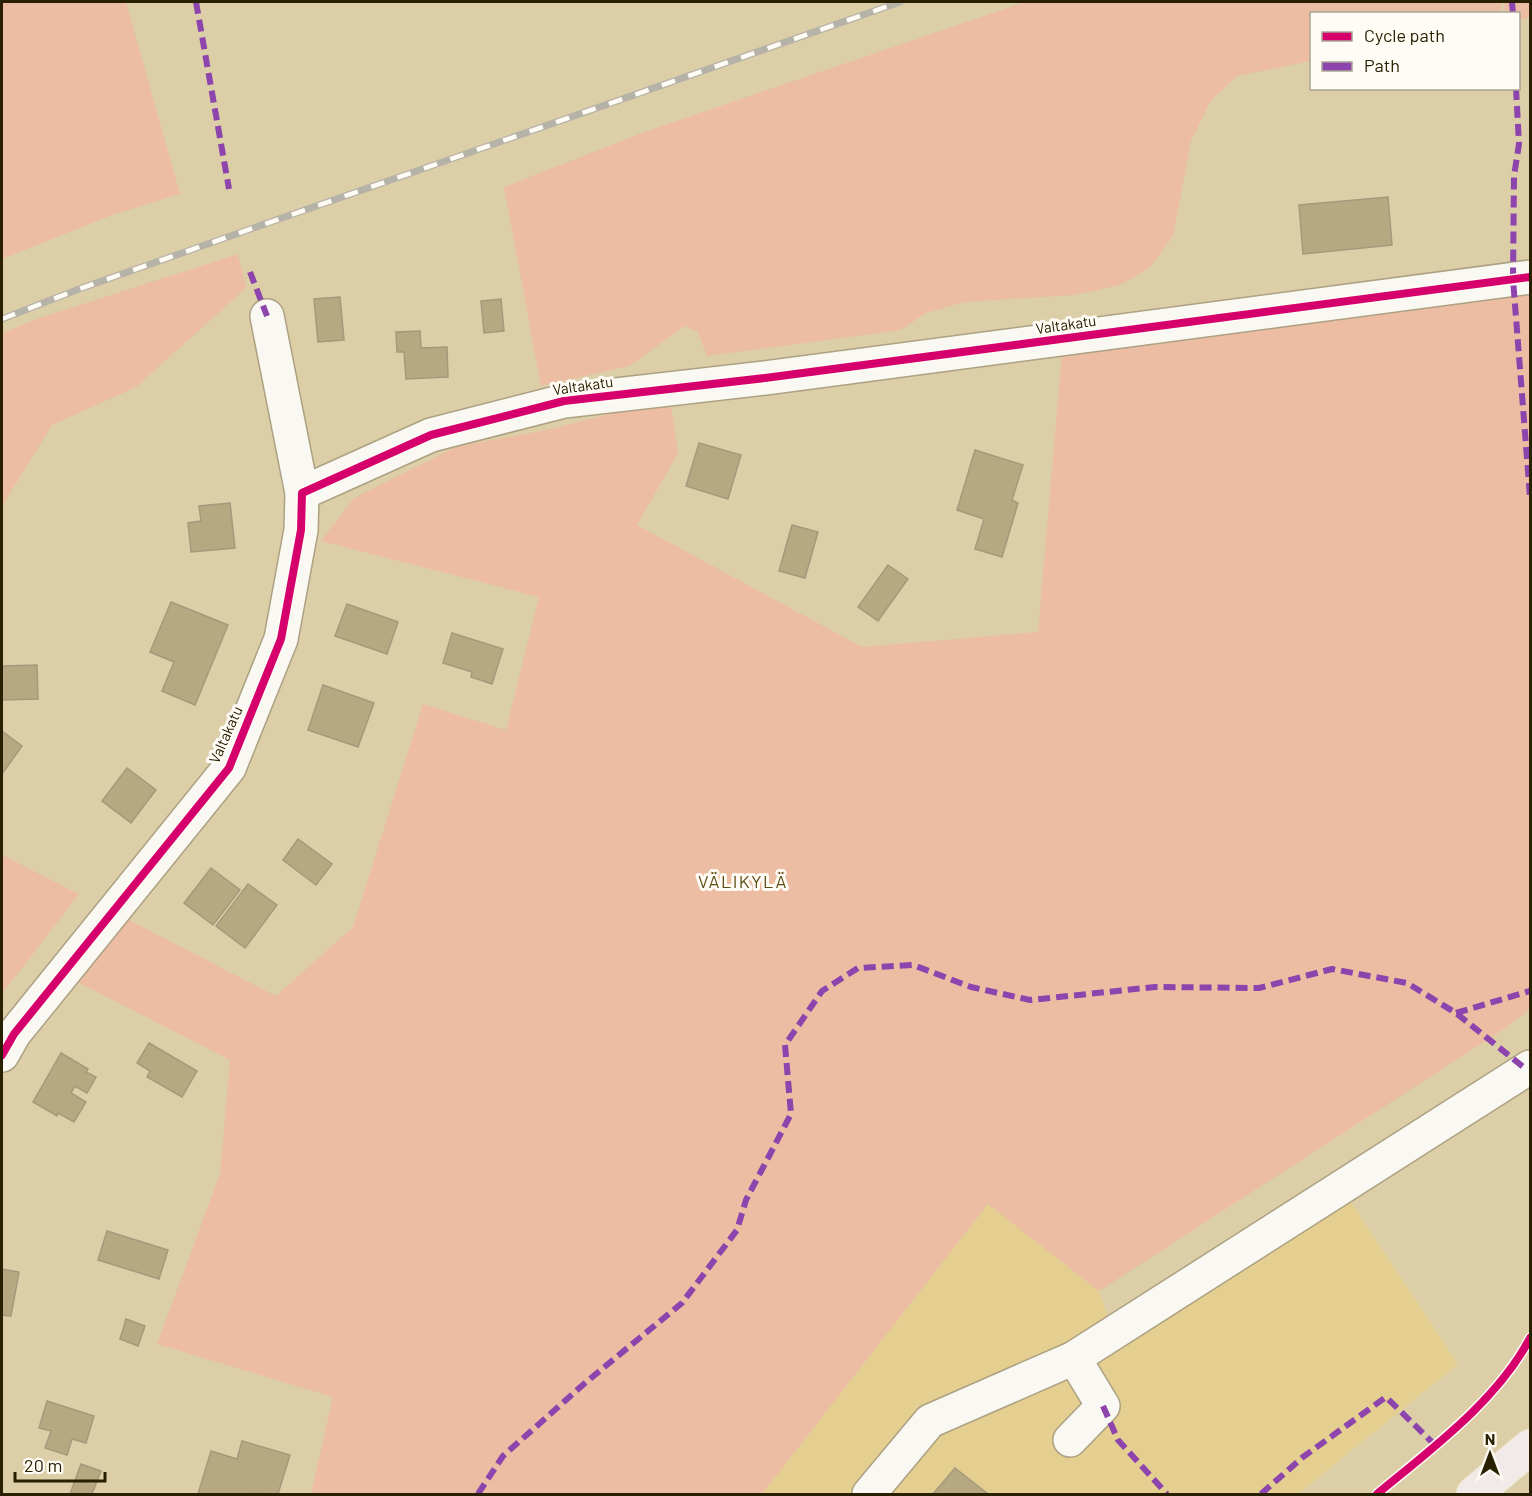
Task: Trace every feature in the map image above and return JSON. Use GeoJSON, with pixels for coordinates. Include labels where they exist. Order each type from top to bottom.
{"type":"FeatureCollection","features":[{"type":"Feature","properties":{"kind":"main road"},"geometry":{"type":"LineString","coordinates":[[1474,1494],[1530,1447]]}},
{"type":"Feature","properties":{"kind":"street","name":"Valtakatu"},"geometry":{"type":"LineString","coordinates":[[2,1055],[14,1034],[228,768],[281,639],[301,530],[302,493],[431,435],[564,401],[777,377],[1530,277]]}},
{"type":"Feature","properties":{"kind":"street"},"geometry":{"type":"LineString","coordinates":[[267,316],[302,493]]}},
{"type":"Feature","properties":{"kind":"street"},"geometry":{"type":"LineString","coordinates":[[869,1494],[930,1421],[1074,1358],[1530,1067]]}},
{"type":"Feature","properties":{"kind":"street"},"geometry":{"type":"LineString","coordinates":[[1070,1440],[1103,1406],[1074,1358]]}},
{"type":"Feature","properties":{"kind":"shaded area"},"geometry":{"type":"Polygon","coordinates":[[[2,2],[126,2],[180,194],[112,215],[2,259],[2,2]]]}},
{"type":"Feature","properties":{"kind":"shaded area"},"geometry":{"type":"Polygon","coordinates":[[[1025,2],[1501,2],[1501,12],[1310,12],[1310,61],[1237,76],[1210,102],[1191,141],[1173,236],[1150,267],[1120,285],[1074,295],[964,302],[926,313],[901,330],[707,356],[698,332],[685,326],[629,366],[541,386],[504,187],[647,131],[1025,2]]]}},
{"type":"Feature","properties":{"kind":"shaded area"},"geometry":{"type":"Polygon","coordinates":[[[1504,2],[1530,2],[1530,17],[1520,20],[1520,12],[1505,12],[1504,2]]]}},
{"type":"Feature","properties":{"kind":"shaded area"},"geometry":{"type":"Polygon","coordinates":[[[238,254],[246,288],[136,387],[52,425],[2,506],[2,333],[40,318],[238,254]]]}},
{"type":"Feature","properties":{"kind":"shaded area"},"geometry":{"type":"Polygon","coordinates":[[[1530,294],[1530,1009],[1504,1029],[1099,1291],[988,1204],[762,1494],[311,1494],[333,1397],[157,1344],[220,1174],[230,1060],[74,980],[127,919],[276,996],[353,927],[423,704],[506,730],[539,597],[321,541],[354,498],[456,447],[546,430],[670,399],[678,453],[637,525],[862,647],[1038,632],[1062,353],[1530,294]]]}},
{"type":"Feature","properties":{"kind":"shaded area"},"geometry":{"type":"Polygon","coordinates":[[[2,855],[79,894],[2,994],[2,855]]]}},
{"type":"Feature","properties":{"kind":"shaded area"},"geometry":{"type":"Polygon","coordinates":[[[1347,1196],[1458,1364],[1298,1494],[762,1494],[988,1204],[1099,1291],[1117,1344],[1347,1196]]]}},
{"type":"Feature","properties":{"kind":"building"},"geometry":{"type":"Polygon","coordinates":[[[1388,197],[1392,245],[1303,254],[1299,205],[1388,197]]]}},
{"type":"Feature","properties":{"kind":"building"},"geometry":{"type":"Polygon","coordinates":[[[340,297],[344,340],[318,342],[314,299],[340,297]]]}},
{"type":"Feature","properties":{"kind":"building"},"geometry":{"type":"Polygon","coordinates":[[[501,299],[504,331],[484,333],[481,301],[501,299]]]}},
{"type":"Feature","properties":{"kind":"building"},"geometry":{"type":"Polygon","coordinates":[[[420,331],[421,348],[447,347],[448,377],[406,379],[404,352],[397,352],[396,332],[420,331]]]}},
{"type":"Feature","properties":{"kind":"building"},"geometry":{"type":"Polygon","coordinates":[[[699,443],[741,455],[728,499],[686,486],[699,443]]]}},
{"type":"Feature","properties":{"kind":"building"},"geometry":{"type":"Polygon","coordinates":[[[975,450],[1023,465],[1012,500],[1018,503],[1002,557],[975,549],[984,519],[957,510],[975,450]]]}},
{"type":"Feature","properties":{"kind":"building"},"geometry":{"type":"Polygon","coordinates":[[[230,503],[235,548],[191,552],[188,523],[201,521],[199,506],[230,503]]]}},
{"type":"Feature","properties":{"kind":"building"},"geometry":{"type":"Polygon","coordinates":[[[792,525],[818,532],[805,578],[779,571],[792,525]]]}},
{"type":"Feature","properties":{"kind":"building"},"geometry":{"type":"Polygon","coordinates":[[[888,565],[908,579],[878,621],[858,607],[888,565]]]}},
{"type":"Feature","properties":{"kind":"building"},"geometry":{"type":"Polygon","coordinates":[[[171,602],[228,625],[195,705],[162,691],[174,662],[150,652],[171,602]]]}},
{"type":"Feature","properties":{"kind":"building"},"geometry":{"type":"Polygon","coordinates":[[[347,604],[398,622],[387,654],[335,636],[347,604]]]}},
{"type":"Feature","properties":{"kind":"building"},"geometry":{"type":"Polygon","coordinates":[[[452,633],[503,649],[492,684],[471,677],[472,672],[443,663],[452,633]]]}},
{"type":"Feature","properties":{"kind":"building"},"geometry":{"type":"Polygon","coordinates":[[[37,665],[38,699],[2,700],[2,666],[37,665]]]}},
{"type":"Feature","properties":{"kind":"building"},"geometry":{"type":"Polygon","coordinates":[[[323,685],[374,703],[358,747],[308,730],[323,685]]]}},
{"type":"Feature","properties":{"kind":"building"},"geometry":{"type":"Polygon","coordinates":[[[2,731],[22,746],[2,774],[2,731]]]}},
{"type":"Feature","properties":{"kind":"building"},"geometry":{"type":"Polygon","coordinates":[[[127,768],[156,790],[131,823],[102,801],[127,768]]]}},
{"type":"Feature","properties":{"kind":"building"},"geometry":{"type":"Polygon","coordinates":[[[298,839],[332,864],[316,885],[283,860],[298,839]]]}},
{"type":"Feature","properties":{"kind":"building"},"geometry":{"type":"Polygon","coordinates":[[[211,868],[240,890],[213,925],[184,903],[211,868]]]}},
{"type":"Feature","properties":{"kind":"building"},"geometry":{"type":"Polygon","coordinates":[[[248,884],[277,905],[245,948],[216,926],[248,884]]]}},
{"type":"Feature","properties":{"kind":"building"},"geometry":{"type":"Polygon","coordinates":[[[149,1043],[197,1071],[182,1097],[147,1077],[150,1071],[137,1063],[149,1043]]]}},
{"type":"Feature","properties":{"kind":"building"},"geometry":{"type":"Polygon","coordinates":[[[61,1053],[88,1069],[86,1072],[96,1077],[87,1093],[75,1086],[71,1093],[86,1102],[74,1122],[58,1113],[57,1116],[33,1102],[61,1053]]]}},
{"type":"Feature","properties":{"kind":"building"},"geometry":{"type":"Polygon","coordinates":[[[107,1231],[168,1250],[159,1279],[98,1260],[107,1231]]]}},
{"type":"Feature","properties":{"kind":"building"},"geometry":{"type":"Polygon","coordinates":[[[2,1269],[19,1272],[11,1316],[2,1315],[2,1269]]]}},
{"type":"Feature","properties":{"kind":"building"},"geometry":{"type":"Polygon","coordinates":[[[126,1319],[145,1326],[138,1346],[120,1339],[126,1319]]]}},
{"type":"Feature","properties":{"kind":"building"},"geometry":{"type":"Polygon","coordinates":[[[47,1401],[94,1416],[86,1443],[72,1439],[67,1455],[45,1448],[51,1431],[39,1428],[47,1401]]]}},
{"type":"Feature","properties":{"kind":"building"},"geometry":{"type":"Polygon","coordinates":[[[242,1441],[290,1455],[278,1494],[198,1494],[211,1451],[237,1459],[242,1441]]]}},
{"type":"Feature","properties":{"kind":"building"},"geometry":{"type":"Polygon","coordinates":[[[81,1464],[101,1471],[92,1494],[70,1494],[81,1464]]]}},
{"type":"Feature","properties":{"kind":"building"},"geometry":{"type":"Polygon","coordinates":[[[955,1468],[988,1494],[933,1494],[955,1468]]]}},
{"type":"Feature","properties":{"kind":"railway"},"geometry":{"type":"LineString","coordinates":[[2,319],[79,289],[900,2]]}},
{"type":"Feature","properties":{"kind":"marked path"},"geometry":{"type":"LineString","coordinates":[[196,2],[229,189]]}},
{"type":"Feature","properties":{"kind":"marked path"},"geometry":{"type":"LineString","coordinates":[[1512,2],[1513,12]]}},
{"type":"Feature","properties":{"kind":"marked path"},"geometry":{"type":"LineString","coordinates":[[1516,90],[1519,144],[1514,176],[1513,279],[1530,497]]}},
{"type":"Feature","properties":{"kind":"marked path"},"geometry":{"type":"LineString","coordinates":[[250,272],[267,316]]}},
{"type":"Feature","properties":{"kind":"marked path"},"geometry":{"type":"LineString","coordinates":[[478,1494],[503,1456],[585,1383],[682,1303],[737,1230],[746,1200],[791,1114],[785,1045],[822,991],[858,968],[913,965],[971,987],[1030,1000],[1155,987],[1259,988],[1332,969],[1407,983],[1456,1013],[1527,1070]]}},
{"type":"Feature","properties":{"kind":"marked path"},"geometry":{"type":"LineString","coordinates":[[1456,1013],[1530,991]]}},
{"type":"Feature","properties":{"kind":"marked path"},"geometry":{"type":"LineString","coordinates":[[1261,1494],[1303,1457],[1386,1397],[1435,1445]]}},
{"type":"Feature","properties":{"kind":"marked path"},"geometry":{"type":"LineString","coordinates":[[1103,1406],[1118,1440],[1167,1494]]}},
{"type":"Feature","properties":{"kind":"cycle path"},"geometry":{"type":"LineString","coordinates":[[2,1055],[14,1034],[229,768],[281,639],[301,530],[302,493],[431,435],[564,401],[765,378],[1530,277]]}},
{"type":"Feature","properties":{"kind":"cycle path"},"geometry":{"type":"LineString","coordinates":[[1377,1494],[1440,1442],[1482,1403],[1516,1361],[1530,1338]]}},
{"type":"Feature","properties":{"kind":"district","name":"VÄLIKYLÄ"},"geometry":{"type":"Point","coordinates":[743,882]}}]}
